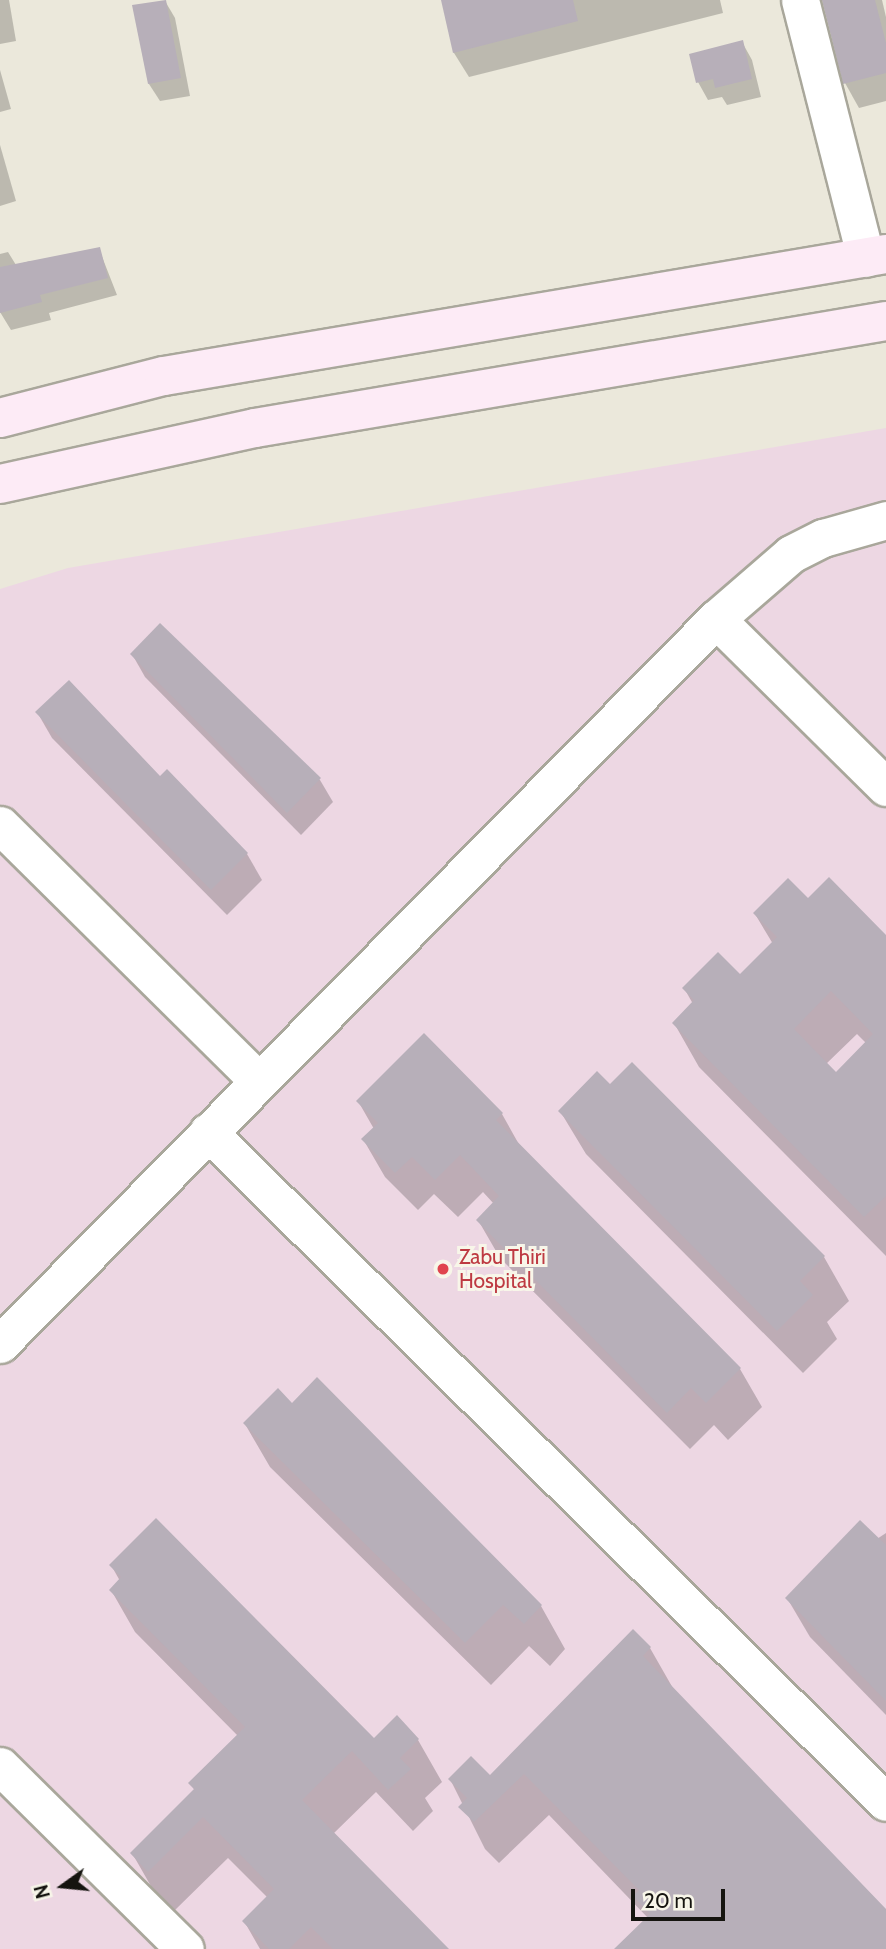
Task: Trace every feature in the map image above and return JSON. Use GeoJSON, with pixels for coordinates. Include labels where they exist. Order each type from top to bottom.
{"type":"FeatureCollection","features":[{"type":"Feature","properties":{"kind":"main road"},"geometry":{"type":"LineString","coordinates":[[0,418],[177,373],[876,256]]}},
{"type":"Feature","properties":{"kind":"main road"},"geometry":{"type":"LineString","coordinates":[[0,484],[255,428],[886,321]]}},
{"type":"Feature","properties":{"kind":"street"},"geometry":{"type":"LineString","coordinates":[[800,0],[876,256]]}},
{"type":"Feature","properties":{"kind":"street"},"geometry":{"type":"LineString","coordinates":[[0,1343],[589,752],[716,619],[791,554],[823,538],[886,520]]}},
{"type":"Feature","properties":{"kind":"street"},"geometry":{"type":"LineString","coordinates":[[716,619],[886,787]]}},
{"type":"Feature","properties":{"kind":"street"},"geometry":{"type":"LineString","coordinates":[[0,825],[259,1081]]}},
{"type":"Feature","properties":{"kind":"street"},"geometry":{"type":"LineString","coordinates":[[208,1132],[886,1802]]}},
{"type":"Feature","properties":{"kind":"street"},"geometry":{"type":"LineString","coordinates":[[0,1766],[185,1949]]}},
{"type":"Feature","properties":{"kind":"shaded area","name":"Zabu Thiri Hospital"},"geometry":{"type":"Polygon","coordinates":[[[886,428],[886,1949],[0,1949],[0,589],[68,568],[886,428]]]}},
{"type":"Feature","properties":{"kind":"building"},"geometry":{"type":"Polygon","coordinates":[[[166,0],[181,78],[148,84],[132,5],[166,0]]]}},
{"type":"Feature","properties":{"kind":"building"},"geometry":{"type":"Polygon","coordinates":[[[441,0],[573,0],[578,21],[453,53],[441,0]]]}},
{"type":"Feature","properties":{"kind":"building"},"geometry":{"type":"Polygon","coordinates":[[[822,0],[875,0],[886,43],[886,73],[843,84],[822,0]]]}},
{"type":"Feature","properties":{"kind":"building"},"geometry":{"type":"Polygon","coordinates":[[[743,40],[752,79],[715,88],[713,79],[696,83],[689,54],[743,40]]]}},
{"type":"Feature","properties":{"kind":"building"},"geometry":{"type":"Polygon","coordinates":[[[100,247],[108,278],[40,295],[42,302],[0,313],[0,267],[100,247]]]}},
{"type":"Feature","properties":{"kind":"building"},"geometry":{"type":"Polygon","coordinates":[[[160,623],[321,778],[287,813],[130,654],[160,623]]]}},
{"type":"Feature","properties":{"kind":"building"},"geometry":{"type":"Polygon","coordinates":[[[69,680],[160,776],[167,769],[248,853],[211,890],[35,712],[69,680]]]}},
{"type":"Feature","properties":{"kind":"building"},"geometry":{"type":"Polygon","coordinates":[[[829,877],[886,935],[886,1196],[864,1217],[672,1023],[694,1000],[682,988],[718,952],[740,974],[777,937],[753,913],[788,878],[808,898],[829,877]],[[831,991],[794,1029],[836,1072],[873,1034],[831,991]]]}},
{"type":"Feature","properties":{"kind":"building"},"geometry":{"type":"Polygon","coordinates":[[[424,1033],[503,1113],[496,1120],[741,1368],[706,1403],[691,1388],[667,1413],[476,1220],[499,1196],[460,1155],[435,1180],[412,1157],[395,1173],[361,1139],[378,1123],[356,1101],[424,1033]]]}},
{"type":"Feature","properties":{"kind":"building"},"geometry":{"type":"Polygon","coordinates":[[[632,1062],[825,1256],[800,1281],[813,1295],[777,1331],[558,1111],[597,1071],[610,1084],[632,1062]]]}},
{"type":"Feature","properties":{"kind":"building"},"geometry":{"type":"Polygon","coordinates":[[[317,1377],[542,1605],[524,1624],[503,1605],[465,1643],[243,1423],[278,1388],[292,1403],[317,1377]]]}},
{"type":"Feature","properties":{"kind":"building"},"geometry":{"type":"Polygon","coordinates":[[[156,1518],[374,1738],[397,1715],[419,1739],[400,1758],[411,1769],[388,1790],[352,1751],[302,1800],[449,1949],[333,1949],[311,1927],[289,1949],[269,1949],[242,1921],[274,1889],[203,1817],[148,1872],[130,1853],[194,1789],[188,1783],[245,1727],[109,1590],[121,1577],[109,1565],[156,1518]]]}},
{"type":"Feature","properties":{"kind":"building"},"geometry":{"type":"Polygon","coordinates":[[[860,1520],[886,1545],[886,1701],[785,1598],[860,1520]]]}},
{"type":"Feature","properties":{"kind":"building"},"geometry":{"type":"Polygon","coordinates":[[[633,1629],[651,1647],[643,1656],[886,1909],[886,1949],[614,1949],[650,1914],[633,1896],[639,1890],[524,1774],[474,1822],[458,1807],[467,1798],[448,1779],[471,1756],[490,1775],[633,1629]]]}},
{"type":"Feature","properties":{"kind":"place","name":"Zabu Thiri Hospital"},"geometry":{"type":"Point","coordinates":[443,1269]}}]}
